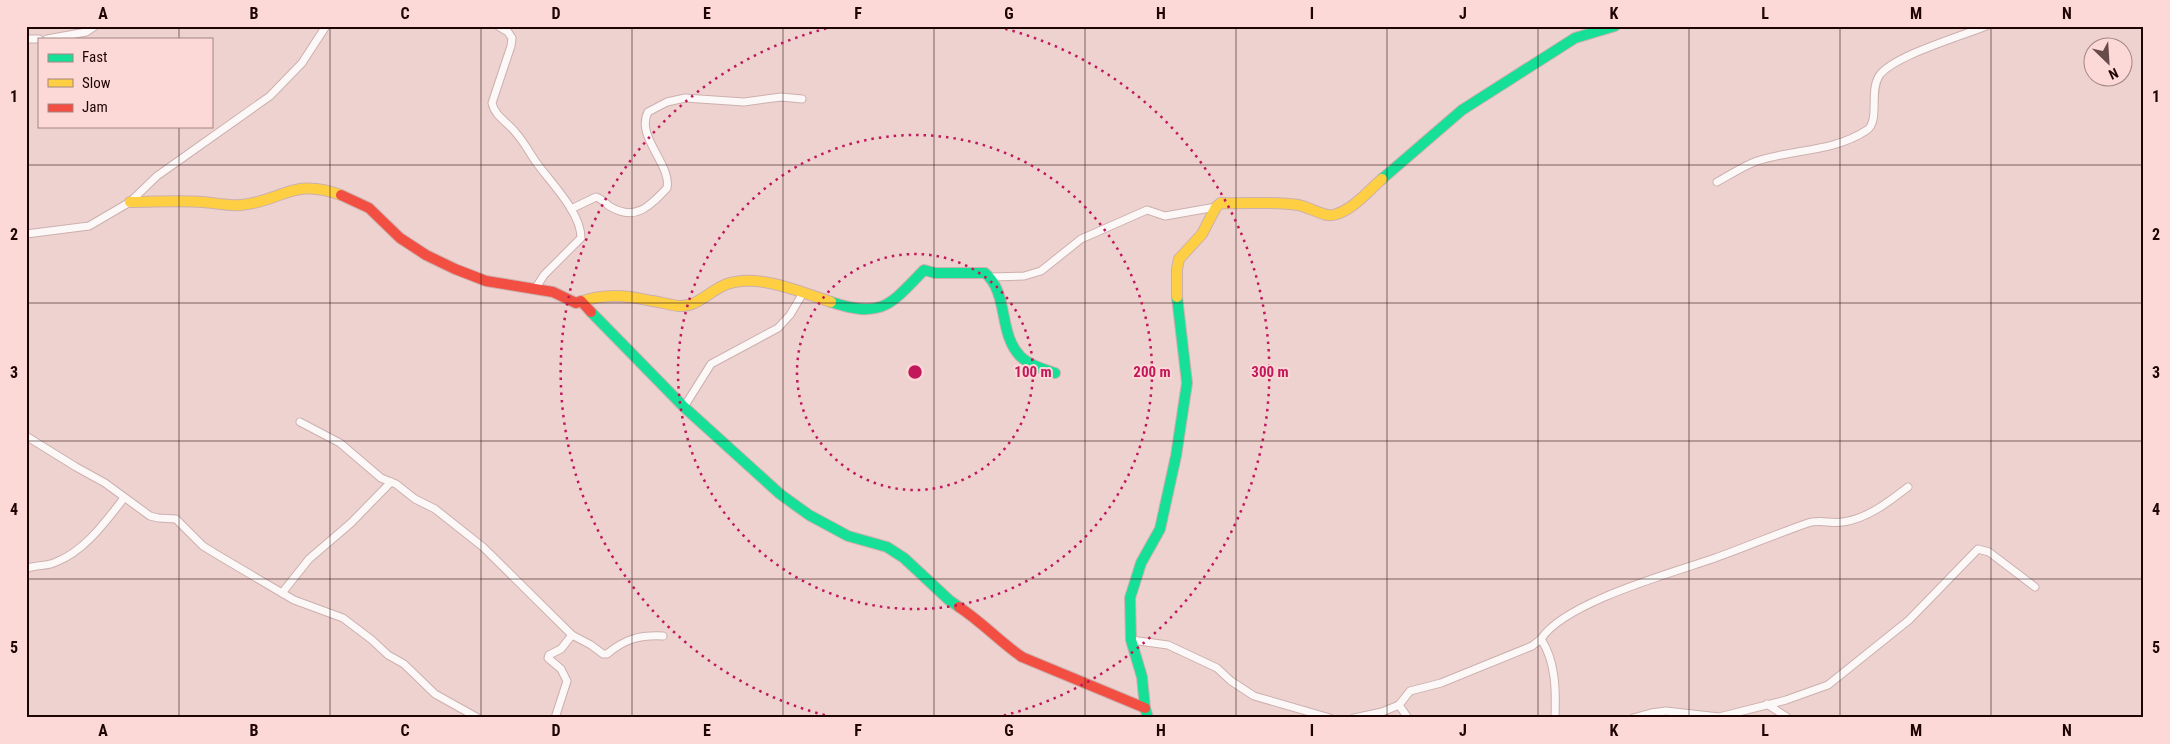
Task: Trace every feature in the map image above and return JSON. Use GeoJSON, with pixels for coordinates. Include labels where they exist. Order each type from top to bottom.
{"type":"FeatureCollection","features":[{"type":"Feature","properties":{"kind":"street"},"geometry":{"type":"LineString","coordinates":[[52,38],[86,32],[95,26]]}},
{"type":"Feature","properties":{"kind":"street"},"geometry":{"type":"LineString","coordinates":[[26,234],[89,226],[130,202],[157,176],[270,96],[302,63],[326,26]]}},
{"type":"Feature","properties":{"kind":"street"},"geometry":{"type":"LineString","coordinates":[[498,26],[508,32],[512,38],[492,103],[494,109],[498,116],[516,132],[571,209],[581,232],[581,238],[544,275],[534,289]]}},
{"type":"Feature","properties":{"kind":"street"},"geometry":{"type":"LineString","coordinates":[[991,277],[1024,276],[1041,271],[1081,238],[1147,210],[1165,216],[1216,207],[1225,203],[1287,203],[1310,206],[1326,216],[1335,215],[1350,207],[1462,110],[1575,38],[1615,26]]}},
{"type":"Feature","properties":{"kind":"street"},"geometry":{"type":"LineString","coordinates":[[1717,182],[1759,160],[1818,149],[1841,142],[1865,131],[1871,127],[1874,120],[1874,88],[1880,74],[1908,57],[1986,26]]}},
{"type":"Feature","properties":{"kind":"street"},"geometry":{"type":"LineString","coordinates":[[571,209],[596,197],[618,209],[637,213],[643,211],[667,188],[665,176],[645,124],[648,112],[657,107],[685,98],[744,102],[781,97],[802,99]]}},
{"type":"Feature","properties":{"kind":"street"},"geometry":{"type":"LineString","coordinates":[[130,202],[201,202],[240,205],[309,187],[364,205],[379,216],[400,237],[423,252],[473,277],[566,295],[576,303]]}},
{"type":"Feature","properties":{"kind":"street"},"geometry":{"type":"LineString","coordinates":[[1147,713],[1142,678],[1131,640],[1130,598],[1140,564],[1160,530],[1176,456],[1187,383],[1179,318],[1177,269],[1179,260],[1202,234],[1216,207]]}},
{"type":"Feature","properties":{"kind":"street"},"geometry":{"type":"LineString","coordinates":[[576,303],[591,297],[607,294],[680,306],[694,304],[716,288],[734,282],[751,282],[803,292],[851,307],[878,310],[889,304],[924,270],[935,273],[985,273],[991,277],[1000,297],[1001,313],[1007,335],[1020,356],[1035,366],[1056,373]]}},
{"type":"Feature","properties":{"kind":"street"},"geometry":{"type":"LineString","coordinates":[[684,407],[712,364],[778,328],[790,315],[803,292]]}},
{"type":"Feature","properties":{"kind":"street"},"geometry":{"type":"LineString","coordinates":[[576,303],[581,301],[684,407],[780,494],[809,515],[848,536],[887,547],[904,558],[949,600],[980,621],[1006,646],[1022,657],[1147,713]]}},
{"type":"Feature","properties":{"kind":"street"},"geometry":{"type":"LineString","coordinates":[[300,422],[340,443],[381,478],[396,484],[415,499],[435,509],[483,547],[572,635],[605,655],[632,638],[645,635],[663,636]]}},
{"type":"Feature","properties":{"kind":"street"},"geometry":{"type":"LineString","coordinates":[[26,436],[76,468],[105,483],[150,516],[176,519],[203,546],[294,600],[343,618],[388,655],[404,664],[435,694],[478,718]]}},
{"type":"Feature","properties":{"kind":"street"},"geometry":{"type":"LineString","coordinates":[[282,593],[309,559],[351,523],[391,482]]}},
{"type":"Feature","properties":{"kind":"street"},"geometry":{"type":"LineString","coordinates":[[1354,718],[1382,712],[1399,705],[1410,691],[1441,683],[1532,646],[1552,626],[1598,600],[1813,521],[1843,522],[1861,516],[1884,505],[1908,487]]}},
{"type":"Feature","properties":{"kind":"street"},"geometry":{"type":"LineString","coordinates":[[26,569],[32,566],[45,566],[65,558],[100,528],[124,498]]}},
{"type":"Feature","properties":{"kind":"street"},"geometry":{"type":"LineString","coordinates":[[1633,718],[1650,712],[1666,711],[1719,717],[1786,700],[1828,685],[1909,620],[1978,549],[1989,552],[2035,587]]}},
{"type":"Feature","properties":{"kind":"street"},"geometry":{"type":"LineString","coordinates":[[555,718],[567,681],[561,669],[548,658],[549,655],[568,643],[572,635]]}},
{"type":"Feature","properties":{"kind":"street"},"geometry":{"type":"LineString","coordinates":[[1541,639],[1548,650],[1556,687],[1555,718]]}},
{"type":"Feature","properties":{"kind":"street"},"geometry":{"type":"LineString","coordinates":[[1131,640],[1168,645],[1217,668],[1231,681],[1254,696],[1330,718]]}},
{"type":"Feature","properties":{"kind":"street"},"geometry":{"type":"LineString","coordinates":[[1767,704],[1788,718]]}},
{"type":"Feature","properties":{"kind":"street"},"geometry":{"type":"LineString","coordinates":[[1399,705],[1408,718]]}},
{"type":"Feature","properties":{"kind":"traffic: fast"},"geometry":{"type":"LineString","coordinates":[[1382,179],[1462,110],[1575,38],[1615,26]]}},
{"type":"Feature","properties":{"kind":"traffic: fast"},"geometry":{"type":"LineString","coordinates":[[831,302],[848,307],[874,309],[884,306],[893,300],[924,270],[935,273],[985,273],[998,291],[1013,347],[1028,362],[1055,373]]}},
{"type":"Feature","properties":{"kind":"traffic: fast"},"geometry":{"type":"LineString","coordinates":[[1148,718],[1145,708],[1142,677],[1131,640],[1130,598],[1141,563],[1160,529],[1176,456],[1187,383],[1177,297]]}},
{"type":"Feature","properties":{"kind":"traffic: fast"},"geometry":{"type":"LineString","coordinates":[[591,312],[684,407],[780,494],[809,515],[848,536],[887,547],[904,558],[959,607]]}},
{"type":"Feature","properties":{"kind":"traffic: slow"},"geometry":{"type":"LineString","coordinates":[[1177,297],[1179,259],[1202,234],[1216,207],[1221,203],[1289,204],[1302,206],[1326,215],[1333,215],[1353,205],[1382,179]]}},
{"type":"Feature","properties":{"kind":"traffic: slow"},"geometry":{"type":"LineString","coordinates":[[130,202],[185,201],[241,205],[255,203],[299,189],[311,188],[341,195]]}},
{"type":"Feature","properties":{"kind":"traffic: slow"},"geometry":{"type":"LineString","coordinates":[[577,303],[605,296],[614,296],[633,297],[686,306],[727,284],[739,281],[766,282],[831,302]]}},
{"type":"Feature","properties":{"kind":"traffic: jam"},"geometry":{"type":"LineString","coordinates":[[341,195],[369,208],[400,238],[426,255],[455,269],[486,281],[553,292],[576,303],[581,301],[591,312]]}},
{"type":"Feature","properties":{"kind":"traffic: jam"},"geometry":{"type":"LineString","coordinates":[[959,607],[1022,657],[1145,708]]}}]}
